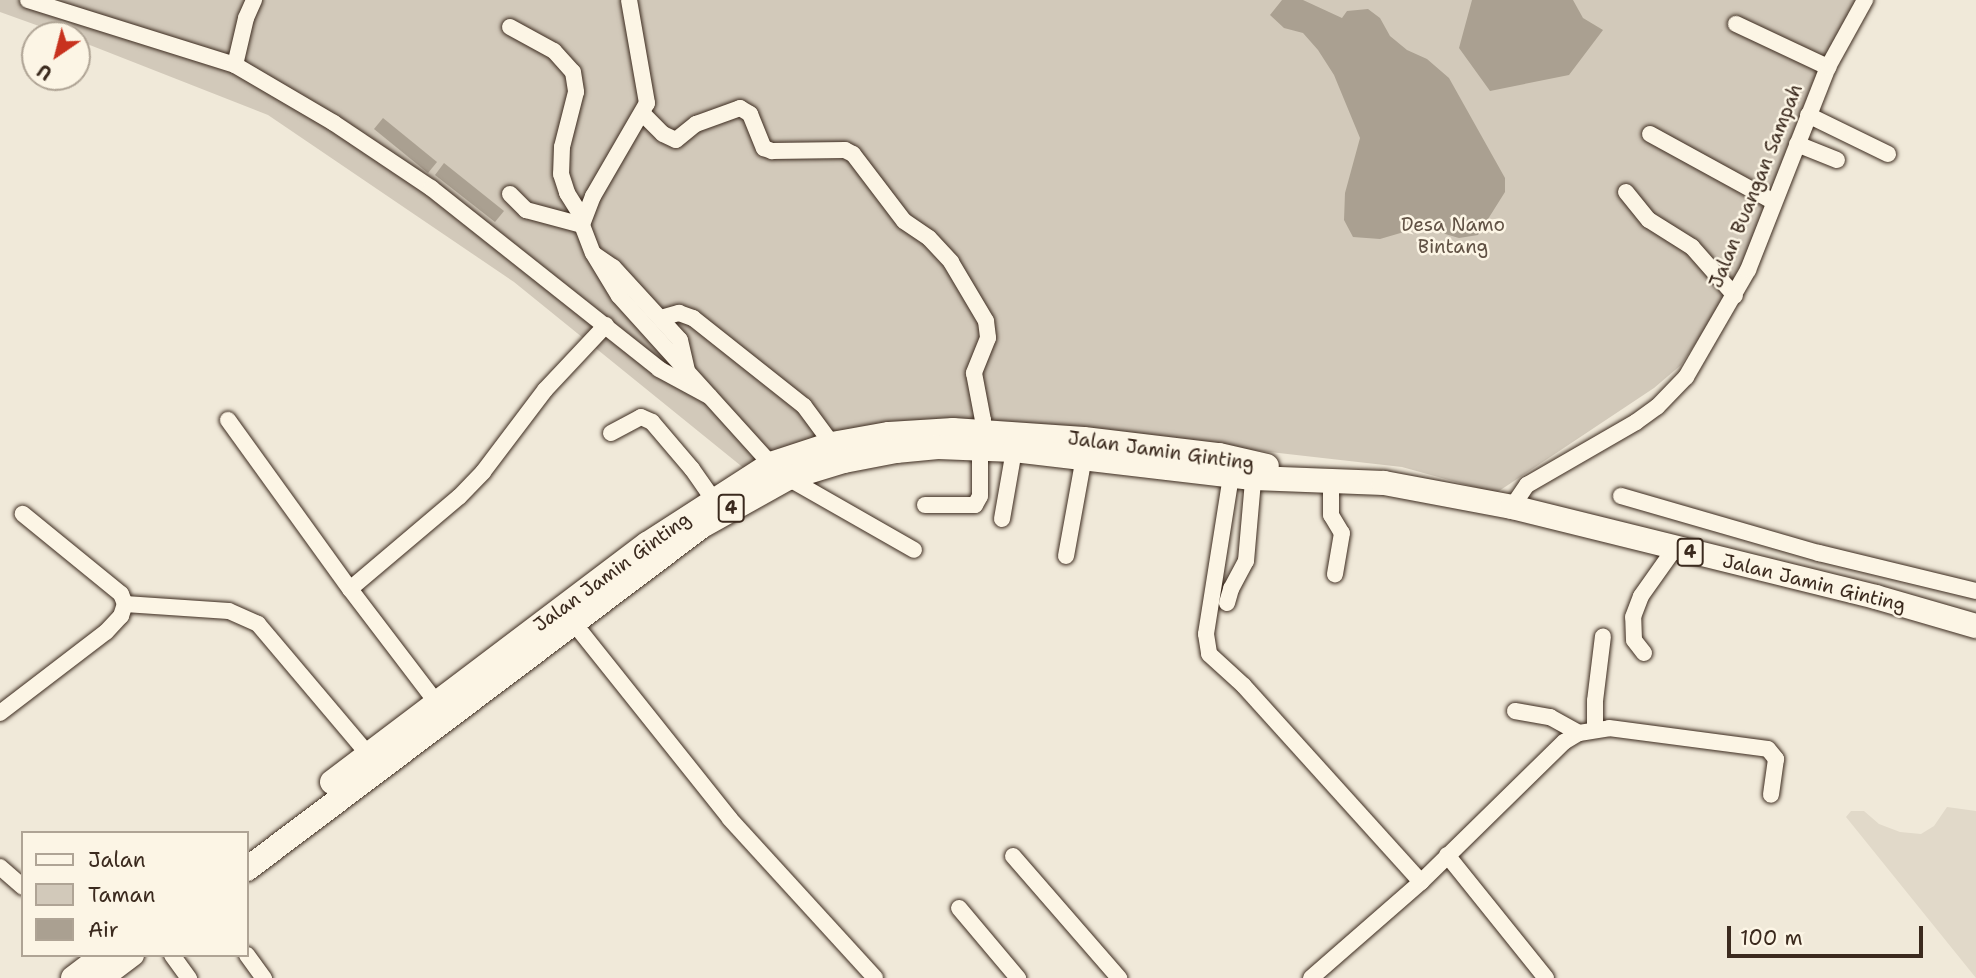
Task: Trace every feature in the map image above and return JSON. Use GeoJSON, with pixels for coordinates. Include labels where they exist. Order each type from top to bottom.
{"type":"FeatureCollection","features":[{"type":"Feature","properties":{"kind":"highway","name":"Jalan Jamin Ginting"},"geometry":{"type":"LineString","coordinates":[[248,868],[407,746],[713,499],[780,471],[832,444],[889,434],[981,440],[1084,439],[1219,455],[1246,472]]}},
{"type":"Feature","properties":{"kind":"highway","name":"Jalan Jamin Ginting"},"geometry":{"type":"LineString","coordinates":[[248,847],[437,703],[780,471],[981,440],[1014,450],[1326,480],[1384,482],[1512,507],[1976,626]]}},
{"type":"Feature","properties":{"kind":"highway"},"geometry":{"type":"LineString","coordinates":[[97,968],[127,957]]}},
{"type":"Feature","properties":{"kind":"street"},"geometry":{"type":"LineString","coordinates":[[28,0],[235,65],[388,157],[676,381],[709,396]]}},
{"type":"Feature","properties":{"kind":"street"},"geometry":{"type":"LineString","coordinates":[[235,65],[246,18],[254,0]]}},
{"type":"Feature","properties":{"kind":"street"},"geometry":{"type":"LineString","coordinates":[[583,222],[599,184],[643,114],[647,91],[629,0]]}},
{"type":"Feature","properties":{"kind":"street","name":"Jalan Buangan Sampah"},"geometry":{"type":"LineString","coordinates":[[1512,507],[1527,485],[1614,436],[1657,407],[1686,377],[1735,296],[1828,67],[1865,0]]}},
{"type":"Feature","properties":{"kind":"street"},"geometry":{"type":"LineString","coordinates":[[1736,24],[1828,67]]}},
{"type":"Feature","properties":{"kind":"street"},"geometry":{"type":"LineString","coordinates":[[510,27],[554,51],[573,72],[576,92],[562,147],[561,174],[567,193],[583,222],[593,254],[619,296],[780,471],[914,550]]}},
{"type":"Feature","properties":{"kind":"street"},"geometry":{"type":"LineString","coordinates":[[643,114],[663,134],[676,141],[696,124],[740,108],[750,114],[764,148],[772,151],[845,150],[853,154],[904,221],[929,238],[945,255],[986,321],[988,338],[974,373],[983,420],[980,496],[975,505],[925,505]]}},
{"type":"Feature","properties":{"kind":"street"},"geometry":{"type":"LineString","coordinates":[[1808,115],[1888,154]]}},
{"type":"Feature","properties":{"kind":"street"},"geometry":{"type":"LineString","coordinates":[[1650,134],[1774,202]]}},
{"type":"Feature","properties":{"kind":"street"},"geometry":{"type":"LineString","coordinates":[[1797,144],[1838,160]]}},
{"type":"Feature","properties":{"kind":"street"},"geometry":{"type":"LineString","coordinates":[[1626,192],[1649,220],[1692,247],[1735,296]]}},
{"type":"Feature","properties":{"kind":"street"},"geometry":{"type":"LineString","coordinates":[[510,194],[527,210],[583,222]]}},
{"type":"Feature","properties":{"kind":"street"},"geometry":{"type":"LineString","coordinates":[[593,254],[612,267],[680,340],[687,370]]}},
{"type":"Feature","properties":{"kind":"street"},"geometry":{"type":"LineString","coordinates":[[661,318],[679,313],[693,318],[804,406],[832,444]]}},
{"type":"Feature","properties":{"kind":"street"},"geometry":{"type":"LineString","coordinates":[[350,589],[483,472],[545,390],[606,325]]}},
{"type":"Feature","properties":{"kind":"street"},"geometry":{"type":"LineString","coordinates":[[611,433],[641,417],[652,422],[692,468],[713,499]]}},
{"type":"Feature","properties":{"kind":"street"},"geometry":{"type":"LineString","coordinates":[[228,420],[350,589],[437,703]]}},
{"type":"Feature","properties":{"kind":"street"},"geometry":{"type":"LineString","coordinates":[[1002,519],[1014,450]]}},
{"type":"Feature","properties":{"kind":"street"},"geometry":{"type":"LineString","coordinates":[[1066,556],[1084,457]]}},
{"type":"Feature","properties":{"kind":"street"},"geometry":{"type":"LineString","coordinates":[[1227,603],[1231,589],[1246,561],[1246,472]]}},
{"type":"Feature","properties":{"kind":"street"},"geometry":{"type":"LineString","coordinates":[[1246,472],[1206,634],[1209,654],[1244,686],[1421,882]]}},
{"type":"Feature","properties":{"kind":"street"},"geometry":{"type":"LineString","coordinates":[[1326,480],[1331,515],[1342,533],[1335,574]]}},
{"type":"Feature","properties":{"kind":"street"},"geometry":{"type":"LineString","coordinates":[[1620,496],[1819,553],[1976,591]]}},
{"type":"Feature","properties":{"kind":"street"},"geometry":{"type":"LineString","coordinates":[[0,713],[106,632],[121,616],[125,604],[121,594],[23,514]]}},
{"type":"Feature","properties":{"kind":"street"},"geometry":{"type":"LineString","coordinates":[[1644,653],[1634,640],[1633,617],[1641,596],[1675,548]]}},
{"type":"Feature","properties":{"kind":"street"},"geometry":{"type":"LineString","coordinates":[[1812,582],[1819,553]]}},
{"type":"Feature","properties":{"kind":"street"},"geometry":{"type":"LineString","coordinates":[[125,604],[229,611],[258,624],[368,754]]}},
{"type":"Feature","properties":{"kind":"street"},"geometry":{"type":"LineString","coordinates":[[568,616],[730,819],[875,978]]}},
{"type":"Feature","properties":{"kind":"street"},"geometry":{"type":"LineString","coordinates":[[1587,731],[1603,636]]}},
{"type":"Feature","properties":{"kind":"street"},"geometry":{"type":"LineString","coordinates":[[1515,711],[1550,717],[1587,731]]}},
{"type":"Feature","properties":{"kind":"street"},"geometry":{"type":"LineString","coordinates":[[1311,978],[1421,882],[1564,742],[1587,731],[1617,729],[1768,749],[1776,759],[1771,795]]}},
{"type":"Feature","properties":{"kind":"street"},"geometry":{"type":"LineString","coordinates":[[1447,855],[1546,978]]}},
{"type":"Feature","properties":{"kind":"street"},"geometry":{"type":"LineString","coordinates":[[1013,856],[1119,978]]}},
{"type":"Feature","properties":{"kind":"street"},"geometry":{"type":"LineString","coordinates":[[0,867],[21,885]]}},
{"type":"Feature","properties":{"kind":"street"},"geometry":{"type":"LineString","coordinates":[[959,908],[1018,978]]}},
{"type":"Feature","properties":{"kind":"street"},"geometry":{"type":"LineString","coordinates":[[248,956],[264,978]]}},
{"type":"Feature","properties":{"kind":"street"},"geometry":{"type":"LineString","coordinates":[[173,957],[189,978]]}},
{"type":"Feature","properties":{"kind":"shaded area"},"geometry":{"type":"Polygon","coordinates":[[[1947,807],[1976,811],[1976,978],[1846,817],[1851,811],[1864,811],[1879,824],[1900,832],[1921,834],[1934,826],[1947,807]]]}},
{"type":"Feature","properties":{"kind":"green space","name":"Desa Namo Bintang"},"geometry":{"type":"Polygon","coordinates":[[[0,0],[1856,0],[1814,87],[1750,247],[1719,308],[1681,365],[1654,388],[1496,493],[1402,467],[1015,423],[862,426],[775,458],[756,478],[514,282],[268,115],[91,45],[91,21],[25,21],[0,12],[0,0]]]}},
{"type":"Feature","properties":{"kind":"water"},"geometry":{"type":"Polygon","coordinates":[[[1282,0],[1303,0],[1342,18],[1347,11],[1368,9],[1380,18],[1390,36],[1407,50],[1427,59],[1449,78],[1505,178],[1505,192],[1478,235],[1459,238],[1421,227],[1380,239],[1353,237],[1344,220],[1345,193],[1360,138],[1334,75],[1318,50],[1303,33],[1284,28],[1270,15],[1282,0]]]}},
{"type":"Feature","properties":{"kind":"water"},"geometry":{"type":"Polygon","coordinates":[[[1472,0],[1573,0],[1583,18],[1603,30],[1569,75],[1490,91],[1459,48],[1472,0]]]}},
{"type":"Feature","properties":{"kind":"water"},"geometry":{"type":"Polygon","coordinates":[[[383,118],[437,162],[428,173],[374,129],[383,118]]]}},
{"type":"Feature","properties":{"kind":"water"},"geometry":{"type":"Polygon","coordinates":[[[444,163],[504,211],[495,222],[435,175],[444,163]]]}}]}
